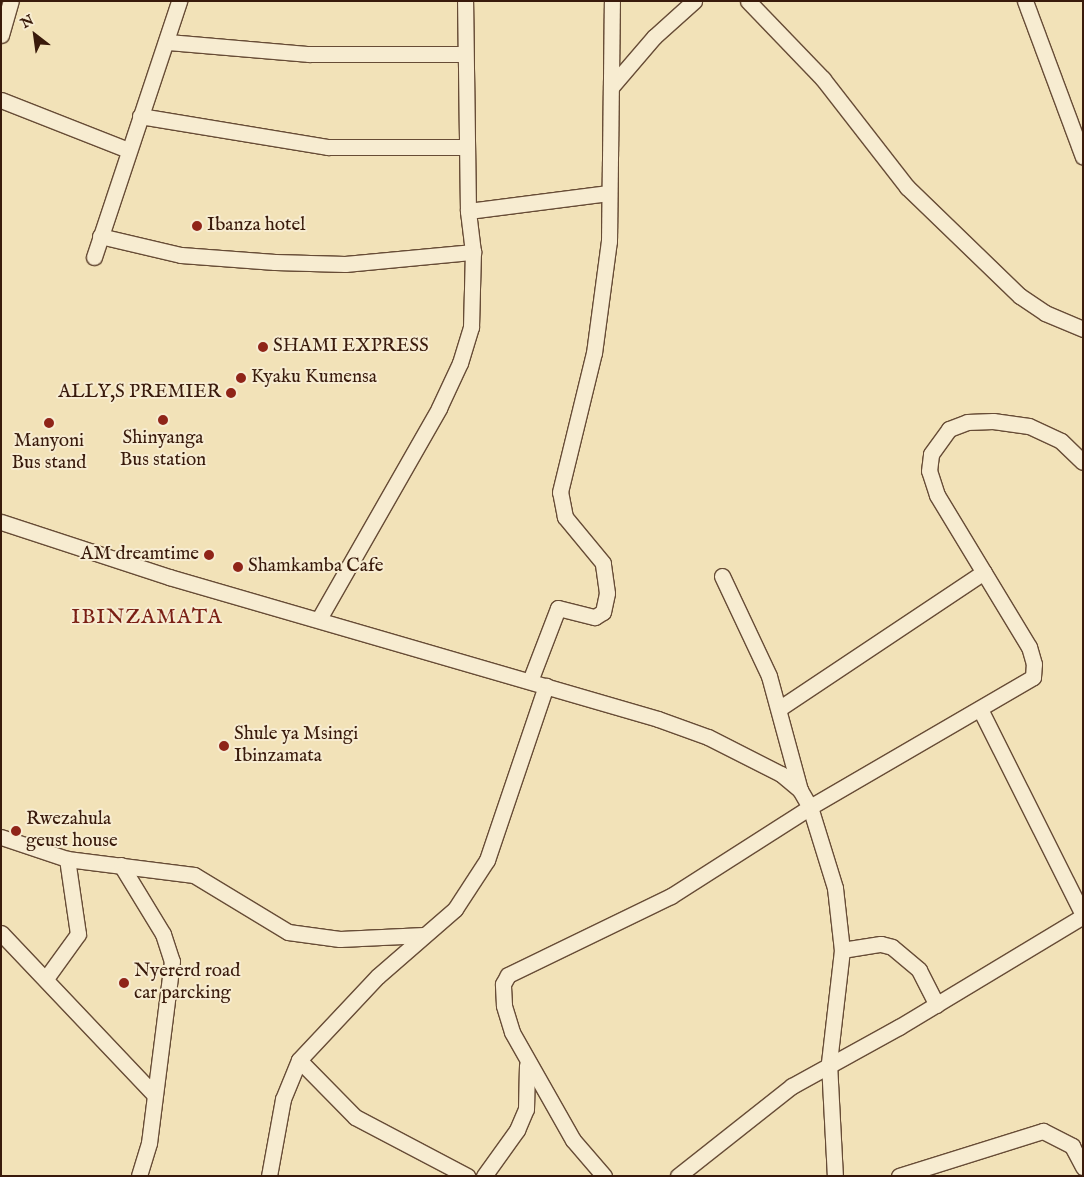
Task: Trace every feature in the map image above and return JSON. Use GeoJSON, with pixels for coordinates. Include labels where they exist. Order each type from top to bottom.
{"type":"FeatureCollection","features":[{"type":"Feature","properties":{"kind":"street"},"geometry":{"type":"LineString","coordinates":[[1,35],[11,1]]}},
{"type":"Feature","properties":{"kind":"street"},"geometry":{"type":"LineString","coordinates":[[94,257],[128,150],[168,42],[179,1]]}},
{"type":"Feature","properties":{"kind":"street"},"geometry":{"type":"LineString","coordinates":[[320,617],[460,364],[471,327],[474,252],[468,211],[463,54],[465,1]]}},
{"type":"Feature","properties":{"kind":"street"},"geometry":{"type":"LineString","coordinates":[[530,681],[558,608],[595,617],[603,612],[607,592],[602,563],[565,517],[560,492],[594,353],[609,241],[612,1]]}},
{"type":"Feature","properties":{"kind":"street"},"geometry":{"type":"LineString","coordinates":[[612,86],[654,37],[694,1]]}},
{"type":"Feature","properties":{"kind":"street"},"geometry":{"type":"LineString","coordinates":[[748,1],[823,80],[907,187],[1020,296],[1045,313],[1083,329]]}},
{"type":"Feature","properties":{"kind":"street"},"geometry":{"type":"LineString","coordinates":[[1028,2],[1083,157]]}},
{"type":"Feature","properties":{"kind":"street"},"geometry":{"type":"LineString","coordinates":[[168,42],[309,54],[463,54]]}},
{"type":"Feature","properties":{"kind":"street"},"geometry":{"type":"LineString","coordinates":[[1,100],[128,150]]}},
{"type":"Feature","properties":{"kind":"street"},"geometry":{"type":"LineString","coordinates":[[140,116],[328,147],[467,147]]}},
{"type":"Feature","properties":{"kind":"street"},"geometry":{"type":"LineString","coordinates":[[468,211],[610,193]]}},
{"type":"Feature","properties":{"kind":"street"},"geometry":{"type":"LineString","coordinates":[[100,236],[181,255],[276,262],[345,264],[474,252]]}},
{"type":"Feature","properties":{"kind":"street"},"geometry":{"type":"LineString","coordinates":[[604,1176],[573,1140],[527,1060],[506,1018],[503,984],[508,975],[671,896],[810,807],[981,711],[1033,677],[1034,664],[984,572],[937,495],[929,471],[931,454],[949,429],[967,422],[1029,426],[1061,440],[1083,462]]}},
{"type":"Feature","properties":{"kind":"street"},"geometry":{"type":"LineString","coordinates":[[1,522],[169,577],[320,617],[708,738],[760,762],[800,790]]}},
{"type":"Feature","properties":{"kind":"street"},"geometry":{"type":"LineString","coordinates":[[780,708],[984,572]]}},
{"type":"Feature","properties":{"kind":"street"},"geometry":{"type":"LineString","coordinates":[[722,576],[780,708],[800,790],[810,807],[835,888],[842,950],[830,1063],[835,1176]]}},
{"type":"Feature","properties":{"kind":"street"},"geometry":{"type":"LineString","coordinates":[[269,1176],[283,1099],[299,1060],[424,935],[455,909],[488,860],[546,686]]}},
{"type":"Feature","properties":{"kind":"street"},"geometry":{"type":"LineString","coordinates":[[678,1176],[763,1107],[830,1063],[937,1005],[1083,915],[981,711]]}},
{"type":"Feature","properties":{"kind":"street"},"geometry":{"type":"LineString","coordinates":[[1,837],[68,859],[194,875],[288,932],[340,939],[424,935]]}},
{"type":"Feature","properties":{"kind":"street"},"geometry":{"type":"LineString","coordinates":[[48,977],[78,934],[68,859]]}},
{"type":"Feature","properties":{"kind":"street"},"geometry":{"type":"LineString","coordinates":[[121,865],[163,934],[172,961],[153,1093],[149,1142],[139,1176]]}},
{"type":"Feature","properties":{"kind":"street"},"geometry":{"type":"LineString","coordinates":[[1,933],[48,977],[153,1093]]}},
{"type":"Feature","properties":{"kind":"street"},"geometry":{"type":"LineString","coordinates":[[842,950],[881,944],[892,947],[923,975],[937,1005]]}},
{"type":"Feature","properties":{"kind":"street"},"geometry":{"type":"LineString","coordinates":[[299,1060],[355,1117],[466,1176]]}},
{"type":"Feature","properties":{"kind":"street"},"geometry":{"type":"LineString","coordinates":[[484,1176],[517,1130],[526,1108],[527,1060]]}},
{"type":"Feature","properties":{"kind":"street"},"geometry":{"type":"LineString","coordinates":[[899,1176],[1049,1131],[1072,1146],[1083,1167]]}},
{"type":"Feature","properties":{"kind":"place","name":"Ibanza hotel"},"geometry":{"type":"Point","coordinates":[197,226]}},
{"type":"Feature","properties":{"kind":"place","name":"SHAMI EXPRESS"},"geometry":{"type":"Point","coordinates":[263,347]}},
{"type":"Feature","properties":{"kind":"place","name":"Kyaku Kumensa"},"geometry":{"type":"Point","coordinates":[241,378]}},
{"type":"Feature","properties":{"kind":"place","name":"ALLY,S PREMIER"},"geometry":{"type":"Point","coordinates":[231,393]}},
{"type":"Feature","properties":{"kind":"place","name":"Shinyanga Bus station"},"geometry":{"type":"Point","coordinates":[163,420]}},
{"type":"Feature","properties":{"kind":"place","name":"Manyoni Bus stand"},"geometry":{"type":"Point","coordinates":[49,423]}},
{"type":"Feature","properties":{"kind":"place","name":"AM dreamtime"},"geometry":{"type":"Point","coordinates":[209,555]}},
{"type":"Feature","properties":{"kind":"place","name":"Shamkamba Cafe"},"geometry":{"type":"Point","coordinates":[238,567]}},
{"type":"Feature","properties":{"kind":"place","name":"Shule ya Msingi Ibinzamata"},"geometry":{"type":"Point","coordinates":[224,746]}},
{"type":"Feature","properties":{"kind":"place","name":"Rwezahula geust house"},"geometry":{"type":"Point","coordinates":[16,831]}},
{"type":"Feature","properties":{"kind":"place","name":"Nyererd road car parcking"},"geometry":{"type":"Point","coordinates":[124,983]}},
{"type":"Feature","properties":{"kind":"district","name":"IBINZAMATA"},"geometry":{"type":"Point","coordinates":[147,618]}}]}
